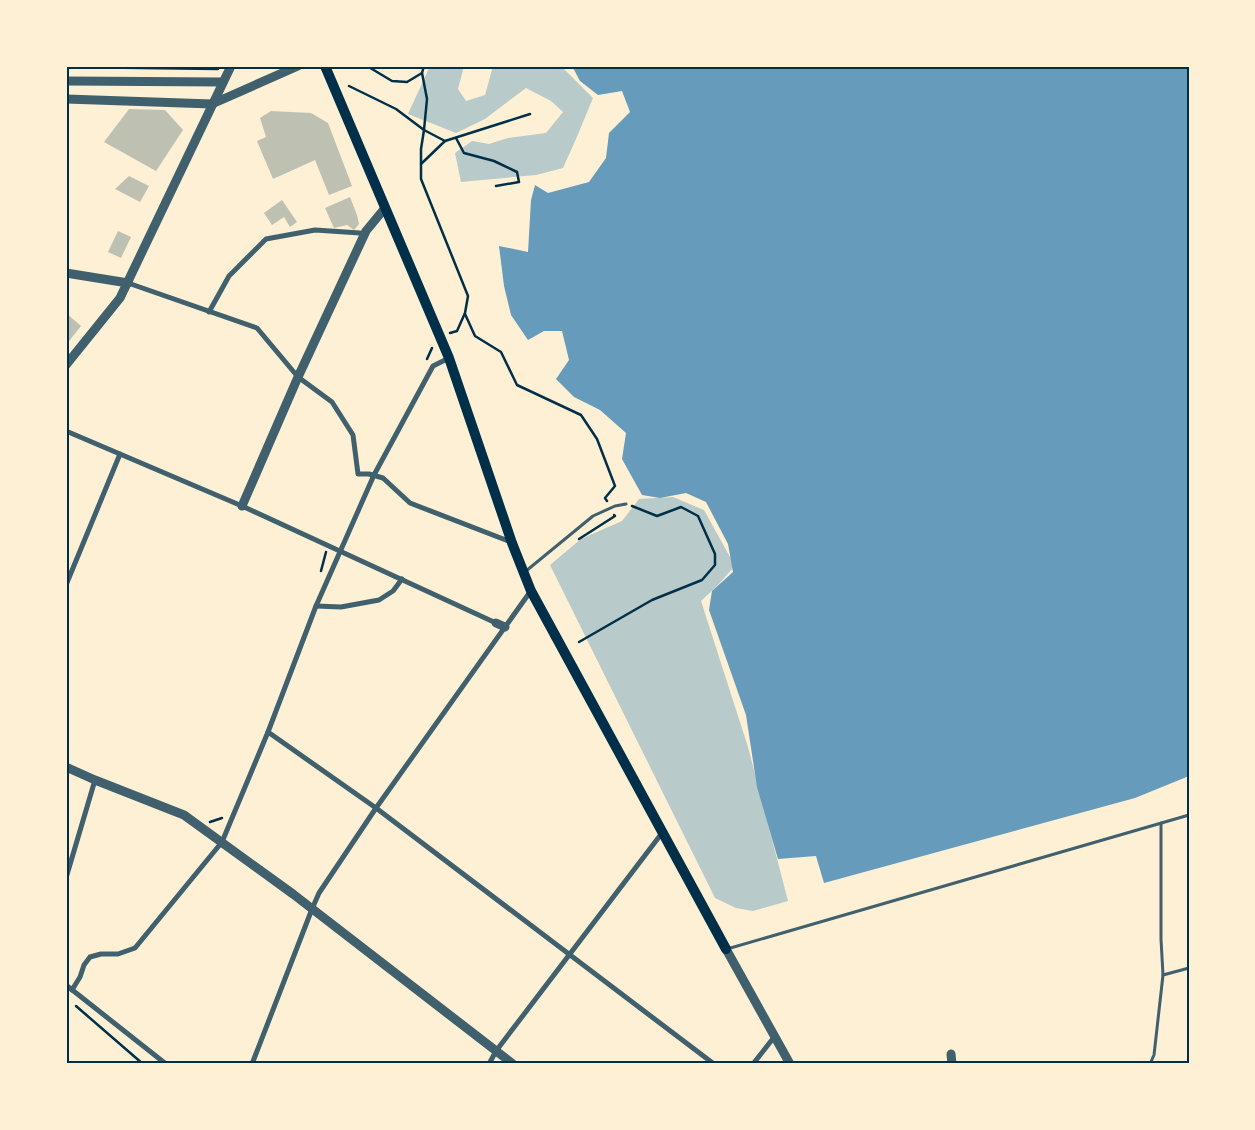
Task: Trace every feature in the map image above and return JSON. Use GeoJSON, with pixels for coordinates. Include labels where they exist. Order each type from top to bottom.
{"type":"FeatureCollection","features":[{"type":"Feature","properties":{"kind":"main road"},"geometry":{"type":"LineString","coordinates":[[325,66],[449,358],[512,543],[531,591],[726,949]]}},
{"type":"Feature","properties":{"kind":"street"},"geometry":{"type":"LineString","coordinates":[[66,99],[212,104],[298,66]]}},
{"type":"Feature","properties":{"kind":"street"},"geometry":{"type":"LineString","coordinates":[[66,365],[120,298],[230,68]]}},
{"type":"Feature","properties":{"kind":"street"},"geometry":{"type":"LineString","coordinates":[[66,81],[223,82]]}},
{"type":"Feature","properties":{"kind":"street"},"geometry":{"type":"LineString","coordinates":[[242,506],[298,377],[366,231],[385,208]]}},
{"type":"Feature","properties":{"kind":"street"},"geometry":{"type":"LineString","coordinates":[[209,312],[229,276],[266,239],[315,230],[360,233],[364,236]]}},
{"type":"Feature","properties":{"kind":"street"},"geometry":{"type":"LineString","coordinates":[[66,272],[128,283],[257,328],[298,377],[332,402],[353,435],[358,474],[369,474],[383,478],[410,503],[512,543]]}},
{"type":"Feature","properties":{"kind":"street"},"geometry":{"type":"LineString","coordinates":[[72,990],[90,957],[100,954],[118,954],[135,948],[222,842],[268,732],[316,606],[374,476],[434,366],[449,358]]}},
{"type":"Feature","properties":{"kind":"street"},"geometry":{"type":"LineString","coordinates":[[66,431],[242,506],[505,627]]}},
{"type":"Feature","properties":{"kind":"street"},"geometry":{"type":"LineString","coordinates":[[66,585],[120,454]]}},
{"type":"Feature","properties":{"kind":"street"},"geometry":{"type":"LineString","coordinates":[[316,606],[341,606],[379,600],[393,591],[402,580]]}},
{"type":"Feature","properties":{"kind":"street"},"geometry":{"type":"LineString","coordinates":[[252,1064],[319,893],[376,808],[531,591]]}},
{"type":"Feature","properties":{"kind":"street"},"geometry":{"type":"LineString","coordinates":[[268,732],[376,808],[714,1064]]}},
{"type":"Feature","properties":{"kind":"street"},"geometry":{"type":"LineString","coordinates":[[66,767],[184,815],[312,909],[512,1064]]}},
{"type":"Feature","properties":{"kind":"street"},"geometry":{"type":"LineString","coordinates":[[66,878],[95,780]]}},
{"type":"Feature","properties":{"kind":"street"},"geometry":{"type":"LineString","coordinates":[[489,1064],[496,1051],[662,832]]}},
{"type":"Feature","properties":{"kind":"street"},"geometry":{"type":"LineString","coordinates":[[726,949],[790,1064]]}},
{"type":"Feature","properties":{"kind":"street"},"geometry":{"type":"LineString","coordinates":[[66,985],[166,1064]]}},
{"type":"Feature","properties":{"kind":"street"},"geometry":{"type":"LineString","coordinates":[[753,1064],[775,1036]]}},
{"type":"Feature","properties":{"kind":"lane"},"geometry":{"type":"LineString","coordinates":[[524,573],[593,516],[615,506],[626,504]]}},
{"type":"Feature","properties":{"kind":"lane"},"geometry":{"type":"LineString","coordinates":[[726,949],[1189,815]]}},
{"type":"Feature","properties":{"kind":"lane"},"geometry":{"type":"LineString","coordinates":[[1150,1064],[1154,1055],[1163,975],[1161,823]]}},
{"type":"Feature","properties":{"kind":"lane"},"geometry":{"type":"LineString","coordinates":[[1163,975],[1189,968]]}},
{"type":"Feature","properties":{"kind":"path"},"geometry":{"type":"LineString","coordinates":[[367,66],[392,81],[407,82],[422,73]]}},
{"type":"Feature","properties":{"kind":"path"},"geometry":{"type":"LineString","coordinates":[[424,66],[422,73],[428,99],[421,149],[421,179],[468,296],[465,313],[457,331],[439,335],[426,361]]}},
{"type":"Feature","properties":{"kind":"path"},"geometry":{"type":"LineString","coordinates":[[66,67],[230,68]]}},
{"type":"Feature","properties":{"kind":"path"},"geometry":{"type":"LineString","coordinates":[[349,86],[396,109],[424,130],[446,141]]}},
{"type":"Feature","properties":{"kind":"path"},"geometry":{"type":"LineString","coordinates":[[420,165],[446,141],[530,114]]}},
{"type":"Feature","properties":{"kind":"path"},"geometry":{"type":"LineString","coordinates":[[456,138],[464,153],[494,161],[518,172],[519,182],[496,186]]}},
{"type":"Feature","properties":{"kind":"path"},"geometry":{"type":"LineString","coordinates":[[465,313],[475,336],[501,352],[517,385],[580,415],[597,439],[615,486],[605,498]]}},
{"type":"Feature","properties":{"kind":"path"},"geometry":{"type":"LineString","coordinates":[[579,642],[652,600],[702,580],[715,565],[715,554],[698,516],[681,507],[657,516],[626,504]]}},
{"type":"Feature","properties":{"kind":"path"},"geometry":{"type":"LineString","coordinates":[[579,539],[615,516]]}},
{"type":"Feature","properties":{"kind":"path"},"geometry":{"type":"LineString","coordinates":[[319,579],[328,545]]}},
{"type":"Feature","properties":{"kind":"path"},"geometry":{"type":"LineString","coordinates":[[210,822],[225,818]]}},
{"type":"Feature","properties":{"kind":"path"},"geometry":{"type":"LineString","coordinates":[[73,1003],[143,1064]]}},
{"type":"Feature","properties":{"kind":"shaded area"},"geometry":{"type":"Polygon","coordinates":[[[430,66],[464,66],[458,89],[466,101],[485,95],[493,66],[561,66],[593,98],[563,168],[536,175],[461,182],[455,153],[472,141],[489,144],[508,138],[546,133],[563,112],[551,101],[526,88],[485,119],[456,133],[408,114],[430,66]]]}},
{"type":"Feature","properties":{"kind":"shaded area"},"geometry":{"type":"Polygon","coordinates":[[[673,497],[704,510],[735,566],[701,601],[748,747],[788,901],[753,911],[736,908],[715,898],[550,565],[581,539],[622,521],[639,499],[673,497]]]}},
{"type":"Feature","properties":{"kind":"water"},"geometry":{"type":"Polygon","coordinates":[[[572,66],[1189,66],[1189,776],[1135,798],[824,883],[816,856],[778,859],[757,787],[746,715],[709,610],[712,591],[733,572],[728,544],[706,502],[686,493],[660,498],[642,495],[622,459],[626,433],[600,410],[574,397],[556,379],[569,360],[562,331],[544,331],[528,340],[511,315],[504,286],[499,246],[528,252],[531,200],[535,185],[548,193],[589,182],[606,158],[609,133],[630,112],[622,91],[598,95],[580,81],[572,66]]]}},
{"type":"Feature","properties":{"kind":"building"},"geometry":{"type":"Polygon","coordinates":[[[129,109],[165,110],[183,130],[156,171],[104,142],[129,109]]]}},
{"type":"Feature","properties":{"kind":"building"},"geometry":{"type":"Polygon","coordinates":[[[271,111],[311,113],[328,123],[352,186],[329,195],[315,160],[273,179],[257,141],[266,137],[260,118],[271,111]]]}},
{"type":"Feature","properties":{"kind":"building"},"geometry":{"type":"Polygon","coordinates":[[[129,176],[149,186],[140,202],[115,189],[129,176]]]}},
{"type":"Feature","properties":{"kind":"building"},"geometry":{"type":"Polygon","coordinates":[[[350,197],[359,224],[354,230],[347,225],[334,228],[325,208],[350,197]]]}},
{"type":"Feature","properties":{"kind":"building"},"geometry":{"type":"Polygon","coordinates":[[[282,200],[297,222],[290,227],[284,217],[272,225],[264,213],[282,200]]]}},
{"type":"Feature","properties":{"kind":"building"},"geometry":{"type":"Polygon","coordinates":[[[118,231],[131,237],[121,258],[108,252],[118,231]]]}},
{"type":"Feature","properties":{"kind":"building"},"geometry":{"type":"Polygon","coordinates":[[[66,313],[81,326],[66,345],[66,313]]]}}]}
